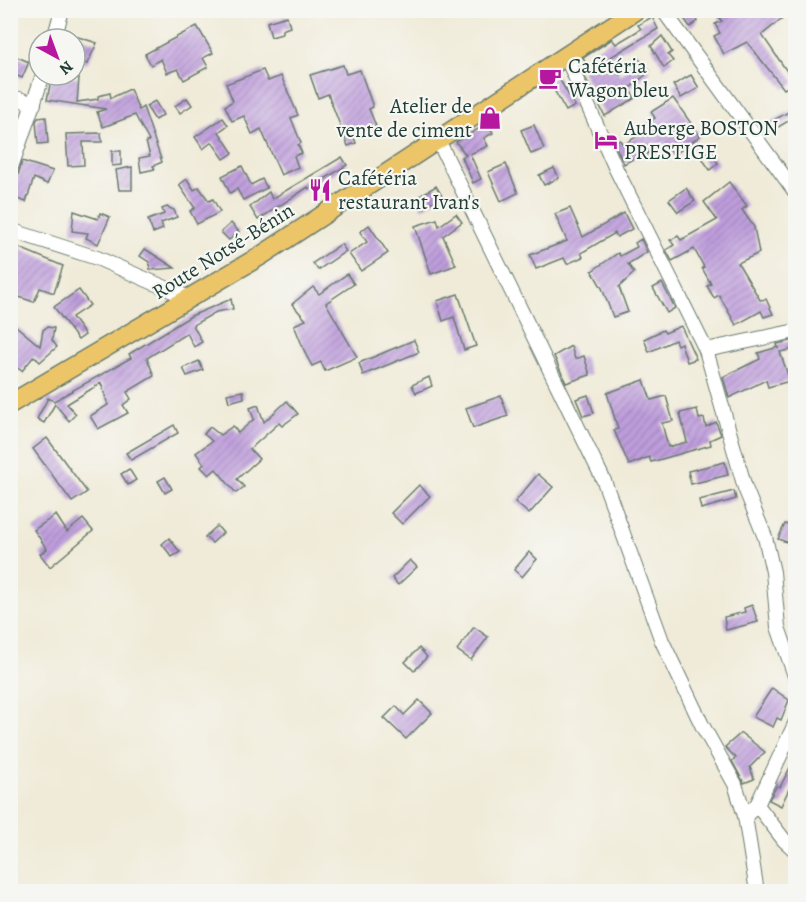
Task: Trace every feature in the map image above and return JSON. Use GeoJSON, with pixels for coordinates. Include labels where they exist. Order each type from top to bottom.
{"type":"FeatureCollection","features":[{"type":"Feature","properties":{"kind":"main road","name":"Route Notsé-Bénin"},"geometry":{"type":"LineString","coordinates":[[10,404],[191,299],[636,10]]}},
{"type":"Feature","properties":{"kind":"street"},"geometry":{"type":"LineString","coordinates":[[57,27],[62,10]]}},
{"type":"Feature","properties":{"kind":"street"},"geometry":{"type":"LineString","coordinates":[[663,10],[795,193]]}},
{"type":"Feature","properties":{"kind":"street"},"geometry":{"type":"LineString","coordinates":[[566,56],[616,169],[706,350],[745,488],[765,537],[773,572],[778,627],[795,679]]}},
{"type":"Feature","properties":{"kind":"street"},"geometry":{"type":"LineString","coordinates":[[10,170],[39,87]]}},
{"type":"Feature","properties":{"kind":"street"},"geometry":{"type":"LineString","coordinates":[[10,96],[34,104]]}},
{"type":"Feature","properties":{"kind":"street"},"geometry":{"type":"LineString","coordinates":[[438,140],[603,481],[662,641],[702,725],[735,784],[745,816],[757,891]]}},
{"type":"Feature","properties":{"kind":"street"},"geometry":{"type":"LineString","coordinates":[[10,230],[97,258],[191,299]]}},
{"type":"Feature","properties":{"kind":"street"},"geometry":{"type":"LineString","coordinates":[[706,350],[795,331]]}},
{"type":"Feature","properties":{"kind":"street"},"geometry":{"type":"LineString","coordinates":[[745,816],[757,805],[795,722]]}},
{"type":"Feature","properties":{"kind":"street"},"geometry":{"type":"LineString","coordinates":[[757,805],[795,851]]}},
{"type":"Feature","properties":{"kind":"building"},"geometry":{"type":"Polygon","coordinates":[[[678,10],[701,10],[694,15],[698,21],[690,27],[678,10]]]}},
{"type":"Feature","properties":{"kind":"building"},"geometry":{"type":"Polygon","coordinates":[[[714,10],[792,10],[762,35],[795,83],[784,89],[747,42],[724,54],[714,36],[720,33],[715,24],[722,21],[714,10]]]}},
{"type":"Feature","properties":{"kind":"building"},"geometry":{"type":"Polygon","coordinates":[[[287,16],[290,27],[282,30],[282,34],[271,37],[267,22],[287,16]]]}},
{"type":"Feature","properties":{"kind":"building"},"geometry":{"type":"Polygon","coordinates":[[[652,17],[658,29],[609,58],[620,75],[638,58],[650,71],[629,89],[635,98],[605,116],[582,71],[588,67],[583,58],[612,39],[616,44],[641,29],[638,25],[652,17]]]}},
{"type":"Feature","properties":{"kind":"building"},"geometry":{"type":"Polygon","coordinates":[[[197,26],[213,53],[203,58],[208,67],[184,80],[178,69],[167,73],[161,59],[151,65],[145,54],[197,26]]]}},
{"type":"Feature","properties":{"kind":"building"},"geometry":{"type":"Polygon","coordinates":[[[662,36],[672,52],[668,55],[673,61],[664,68],[651,46],[662,36]]]}},
{"type":"Feature","properties":{"kind":"building"},"geometry":{"type":"Polygon","coordinates":[[[87,40],[97,43],[87,64],[87,40]]]}},
{"type":"Feature","properties":{"kind":"building"},"geometry":{"type":"Polygon","coordinates":[[[10,54],[27,61],[22,78],[10,73],[10,54]]]}},
{"type":"Feature","properties":{"kind":"building"},"geometry":{"type":"Polygon","coordinates":[[[343,65],[346,74],[360,70],[373,107],[369,109],[376,126],[353,135],[356,143],[348,146],[328,94],[318,98],[310,75],[343,65]]]}},
{"type":"Feature","properties":{"kind":"building"},"geometry":{"type":"Polygon","coordinates":[[[263,70],[268,81],[281,76],[298,115],[291,118],[301,143],[298,145],[302,153],[294,156],[298,167],[281,175],[261,129],[252,134],[244,116],[232,121],[225,106],[233,101],[226,84],[263,70]]]}},
{"type":"Feature","properties":{"kind":"building"},"geometry":{"type":"Polygon","coordinates":[[[557,75],[575,106],[566,111],[549,81],[557,75]]]}},
{"type":"Feature","properties":{"kind":"building"},"geometry":{"type":"Polygon","coordinates":[[[691,75],[699,88],[681,98],[673,85],[691,75]]]}},
{"type":"Feature","properties":{"kind":"building"},"geometry":{"type":"Polygon","coordinates":[[[50,87],[78,87],[77,102],[98,99],[98,96],[110,93],[111,98],[130,89],[139,110],[143,107],[162,162],[153,166],[155,169],[141,172],[139,158],[150,156],[146,142],[149,141],[135,115],[103,127],[97,112],[106,109],[47,100],[50,87]]]}},
{"type":"Feature","properties":{"kind":"building"},"geometry":{"type":"Polygon","coordinates":[[[187,98],[192,105],[180,113],[175,106],[187,98]]]}},
{"type":"Feature","properties":{"kind":"building"},"geometry":{"type":"Polygon","coordinates":[[[673,98],[700,136],[674,155],[665,143],[638,159],[636,157],[624,164],[614,143],[620,140],[623,145],[647,130],[643,125],[655,118],[651,112],[673,98]]]}},
{"type":"Feature","properties":{"kind":"building"},"geometry":{"type":"Polygon","coordinates":[[[155,101],[163,115],[155,120],[146,106],[155,101]]]}},
{"type":"Feature","properties":{"kind":"building"},"geometry":{"type":"Polygon","coordinates":[[[792,110],[795,117],[765,135],[761,127],[792,110]]]}},
{"type":"Feature","properties":{"kind":"building"},"geometry":{"type":"Polygon","coordinates":[[[46,117],[48,143],[38,144],[36,121],[38,118],[46,117]]]}},
{"type":"Feature","properties":{"kind":"building"},"geometry":{"type":"Polygon","coordinates":[[[223,118],[228,125],[219,132],[233,153],[224,159],[212,142],[203,149],[195,137],[223,118]]]}},
{"type":"Feature","properties":{"kind":"building"},"geometry":{"type":"Polygon","coordinates":[[[488,123],[493,133],[484,138],[488,146],[470,154],[481,179],[473,183],[462,157],[466,155],[456,142],[488,123]]]}},
{"type":"Feature","properties":{"kind":"building"},"geometry":{"type":"Polygon","coordinates":[[[534,125],[544,149],[531,154],[521,130],[534,125]]]}},
{"type":"Feature","properties":{"kind":"building"},"geometry":{"type":"Polygon","coordinates":[[[101,133],[102,142],[83,142],[84,165],[68,166],[66,134],[101,133]]]}},
{"type":"Feature","properties":{"kind":"building"},"geometry":{"type":"Polygon","coordinates":[[[112,151],[121,151],[121,165],[112,166],[112,151]]]}},
{"type":"Feature","properties":{"kind":"building"},"geometry":{"type":"Polygon","coordinates":[[[709,151],[718,163],[710,170],[701,157],[709,151]]]}},
{"type":"Feature","properties":{"kind":"building"},"geometry":{"type":"Polygon","coordinates":[[[342,157],[347,165],[258,220],[250,207],[269,192],[272,199],[342,157]]]}},
{"type":"Feature","properties":{"kind":"building"},"geometry":{"type":"Polygon","coordinates":[[[22,161],[53,171],[47,184],[34,178],[26,202],[12,197],[22,161]]]}},
{"type":"Feature","properties":{"kind":"building"},"geometry":{"type":"Polygon","coordinates":[[[506,164],[518,193],[501,201],[488,172],[506,164]]]}},
{"type":"Feature","properties":{"kind":"building"},"geometry":{"type":"Polygon","coordinates":[[[242,166],[251,185],[262,179],[267,188],[243,200],[237,189],[230,193],[222,176],[242,166]]]}},
{"type":"Feature","properties":{"kind":"building"},"geometry":{"type":"Polygon","coordinates":[[[132,167],[132,190],[119,190],[116,170],[132,167]]]}},
{"type":"Feature","properties":{"kind":"building"},"geometry":{"type":"Polygon","coordinates":[[[554,168],[559,178],[544,185],[539,175],[554,168]]]}},
{"type":"Feature","properties":{"kind":"building"},"geometry":{"type":"Polygon","coordinates":[[[187,179],[194,190],[199,187],[209,201],[213,199],[220,212],[197,224],[190,211],[195,208],[179,185],[187,179]]]}},
{"type":"Feature","properties":{"kind":"building"},"geometry":{"type":"Polygon","coordinates":[[[729,182],[747,206],[742,210],[754,227],[759,253],[738,263],[760,300],[766,299],[773,314],[764,317],[761,311],[736,325],[719,295],[714,298],[707,286],[711,284],[694,249],[672,261],[666,250],[674,245],[670,240],[678,236],[681,240],[717,220],[704,202],[729,182]]]}},
{"type":"Feature","properties":{"kind":"building"},"geometry":{"type":"Polygon","coordinates":[[[436,186],[442,196],[422,208],[416,198],[436,186]]]}},
{"type":"Feature","properties":{"kind":"building"},"geometry":{"type":"Polygon","coordinates":[[[686,188],[695,201],[678,212],[669,200],[686,188]]]}},
{"type":"Feature","properties":{"kind":"building"},"geometry":{"type":"Polygon","coordinates":[[[167,207],[174,210],[177,217],[161,223],[163,229],[153,233],[148,220],[164,214],[162,209],[167,207]]]}},
{"type":"Feature","properties":{"kind":"building"},"geometry":{"type":"Polygon","coordinates":[[[570,208],[583,237],[624,213],[632,229],[617,237],[615,233],[581,253],[583,257],[567,264],[564,258],[536,269],[530,255],[567,241],[555,214],[570,208]]]}},
{"type":"Feature","properties":{"kind":"building"},"geometry":{"type":"Polygon","coordinates":[[[74,211],[98,219],[100,213],[110,217],[98,244],[86,238],[88,233],[72,231],[74,211]]]}},
{"type":"Feature","properties":{"kind":"building"},"geometry":{"type":"Polygon","coordinates":[[[456,214],[462,222],[443,236],[456,265],[431,274],[415,226],[437,219],[439,226],[456,214]]]}},
{"type":"Feature","properties":{"kind":"building"},"geometry":{"type":"Polygon","coordinates":[[[231,223],[239,232],[229,240],[221,232],[231,223]]]}},
{"type":"Feature","properties":{"kind":"building"},"geometry":{"type":"Polygon","coordinates":[[[369,225],[388,253],[361,271],[349,254],[367,242],[360,232],[369,225]]]}},
{"type":"Feature","properties":{"kind":"building"},"geometry":{"type":"Polygon","coordinates":[[[641,239],[647,252],[628,264],[634,273],[619,287],[628,312],[613,317],[602,288],[592,271],[618,253],[620,256],[637,247],[635,243],[641,239]]]}},
{"type":"Feature","properties":{"kind":"building"},"geometry":{"type":"Polygon","coordinates":[[[10,244],[63,266],[54,293],[40,288],[34,302],[19,297],[11,316],[10,244]]]}},
{"type":"Feature","properties":{"kind":"building"},"geometry":{"type":"Polygon","coordinates":[[[341,244],[346,251],[318,270],[313,263],[341,244]]]}},
{"type":"Feature","properties":{"kind":"building"},"geometry":{"type":"Polygon","coordinates":[[[145,249],[175,268],[150,270],[149,262],[140,256],[145,249]]]}},
{"type":"Feature","properties":{"kind":"building"},"geometry":{"type":"Polygon","coordinates":[[[347,274],[354,284],[326,303],[357,357],[325,371],[321,362],[312,366],[306,355],[294,325],[306,320],[292,304],[313,287],[319,294],[347,274]]]}},
{"type":"Feature","properties":{"kind":"building"},"geometry":{"type":"Polygon","coordinates":[[[662,283],[675,308],[667,313],[653,288],[662,283]]]}},
{"type":"Feature","properties":{"kind":"building"},"geometry":{"type":"Polygon","coordinates":[[[79,290],[90,305],[72,317],[85,335],[78,340],[54,307],[79,290]]]}},
{"type":"Feature","properties":{"kind":"building"},"geometry":{"type":"Polygon","coordinates":[[[458,294],[476,346],[464,350],[454,317],[443,321],[437,301],[458,294]]]}},
{"type":"Feature","properties":{"kind":"building"},"geometry":{"type":"Polygon","coordinates":[[[231,299],[233,309],[216,312],[193,325],[202,342],[194,347],[187,333],[147,358],[154,376],[127,392],[131,399],[123,405],[128,413],[98,429],[90,416],[108,405],[101,383],[67,404],[76,414],[69,421],[55,404],[44,423],[37,419],[48,398],[54,401],[131,358],[129,354],[191,316],[231,299]]]}},
{"type":"Feature","properties":{"kind":"building"},"geometry":{"type":"Polygon","coordinates":[[[10,321],[40,346],[43,330],[47,327],[54,328],[52,340],[57,347],[40,362],[34,356],[22,371],[10,363],[10,321]]]}},
{"type":"Feature","properties":{"kind":"building"},"geometry":{"type":"Polygon","coordinates":[[[681,326],[696,359],[687,362],[681,343],[677,345],[675,340],[649,352],[644,339],[663,330],[665,333],[681,326]]]}},
{"type":"Feature","properties":{"kind":"building"},"geometry":{"type":"Polygon","coordinates":[[[414,340],[419,352],[363,375],[359,363],[414,340]]]}},
{"type":"Feature","properties":{"kind":"building"},"geometry":{"type":"Polygon","coordinates":[[[795,340],[795,349],[780,352],[790,381],[768,387],[766,380],[729,398],[723,377],[760,359],[758,353],[778,347],[777,344],[795,340]]]}},
{"type":"Feature","properties":{"kind":"building"},"geometry":{"type":"Polygon","coordinates":[[[571,346],[575,359],[584,356],[590,375],[566,383],[554,356],[571,346]]]}},
{"type":"Feature","properties":{"kind":"building"},"geometry":{"type":"Polygon","coordinates":[[[199,361],[203,370],[187,376],[183,368],[199,361]]]}},
{"type":"Feature","properties":{"kind":"building"},"geometry":{"type":"Polygon","coordinates":[[[429,377],[432,386],[416,393],[412,385],[429,377]]]}},
{"type":"Feature","properties":{"kind":"building"},"geometry":{"type":"Polygon","coordinates":[[[644,380],[651,400],[666,396],[673,421],[662,423],[668,447],[687,442],[680,413],[697,409],[699,419],[704,418],[706,427],[716,422],[721,435],[710,440],[711,445],[651,462],[649,457],[629,465],[614,430],[618,429],[607,393],[644,380]]]}},
{"type":"Feature","properties":{"kind":"building"},"geometry":{"type":"Polygon","coordinates":[[[243,391],[244,398],[229,402],[227,394],[243,391]]]}},
{"type":"Feature","properties":{"kind":"building"},"geometry":{"type":"Polygon","coordinates":[[[588,395],[594,413],[583,416],[576,399],[588,395]]]}},
{"type":"Feature","properties":{"kind":"building"},"geometry":{"type":"Polygon","coordinates":[[[501,396],[508,416],[473,428],[466,408],[501,396]]]}},
{"type":"Feature","properties":{"kind":"building"},"geometry":{"type":"Polygon","coordinates":[[[287,401],[298,414],[282,426],[279,423],[250,449],[259,459],[237,479],[244,487],[236,493],[216,469],[209,475],[201,467],[204,464],[196,453],[212,441],[204,434],[210,427],[220,435],[233,426],[238,433],[254,419],[250,408],[258,405],[264,422],[287,401]]]}},
{"type":"Feature","properties":{"kind":"building"},"geometry":{"type":"Polygon","coordinates":[[[174,425],[178,433],[131,460],[126,453],[174,425]]]}},
{"type":"Feature","properties":{"kind":"building"},"geometry":{"type":"Polygon","coordinates":[[[47,438],[87,492],[72,502],[33,449],[47,438]]]}},
{"type":"Feature","properties":{"kind":"building"},"geometry":{"type":"Polygon","coordinates":[[[725,462],[728,475],[691,484],[688,471],[725,462]]]}},
{"type":"Feature","properties":{"kind":"building"},"geometry":{"type":"Polygon","coordinates":[[[129,469],[136,480],[128,485],[121,474],[129,469]]]}},
{"type":"Feature","properties":{"kind":"building"},"geometry":{"type":"Polygon","coordinates":[[[538,474],[553,487],[529,514],[515,502],[538,474]]]}},
{"type":"Feature","properties":{"kind":"building"},"geometry":{"type":"Polygon","coordinates":[[[165,477],[172,489],[165,493],[158,481],[165,477]]]}},
{"type":"Feature","properties":{"kind":"building"},"geometry":{"type":"Polygon","coordinates":[[[419,485],[430,496],[402,524],[391,513],[419,485]]]}},
{"type":"Feature","properties":{"kind":"building"},"geometry":{"type":"Polygon","coordinates":[[[734,491],[736,499],[701,509],[699,500],[734,491]]]}},
{"type":"Feature","properties":{"kind":"building"},"geometry":{"type":"Polygon","coordinates":[[[56,515],[67,532],[83,519],[93,531],[50,567],[40,554],[47,549],[34,530],[56,515]]]}},
{"type":"Feature","properties":{"kind":"building"},"geometry":{"type":"Polygon","coordinates":[[[785,524],[795,527],[795,545],[778,539],[785,524]]]}},
{"type":"Feature","properties":{"kind":"building"},"geometry":{"type":"Polygon","coordinates":[[[217,526],[223,533],[212,543],[205,537],[217,526]]]}},
{"type":"Feature","properties":{"kind":"building"},"geometry":{"type":"Polygon","coordinates":[[[169,538],[180,552],[172,557],[162,544],[169,538]]]}},
{"type":"Feature","properties":{"kind":"building"},"geometry":{"type":"Polygon","coordinates":[[[529,552],[537,559],[522,577],[514,570],[529,552]]]}},
{"type":"Feature","properties":{"kind":"building"},"geometry":{"type":"Polygon","coordinates":[[[410,560],[417,567],[398,585],[392,578],[410,560]]]}},
{"type":"Feature","properties":{"kind":"building"},"geometry":{"type":"Polygon","coordinates":[[[752,605],[758,622],[726,630],[724,617],[745,612],[744,608],[752,605]]]}},
{"type":"Feature","properties":{"kind":"building"},"geometry":{"type":"Polygon","coordinates":[[[474,627],[488,637],[471,660],[457,650],[474,627]]]}},
{"type":"Feature","properties":{"kind":"building"},"geometry":{"type":"Polygon","coordinates":[[[419,648],[427,657],[414,671],[405,662],[419,648]]]}},
{"type":"Feature","properties":{"kind":"building"},"geometry":{"type":"Polygon","coordinates":[[[772,688],[789,700],[781,720],[777,718],[773,727],[753,717],[772,688]]]}},
{"type":"Feature","properties":{"kind":"building"},"geometry":{"type":"Polygon","coordinates":[[[419,700],[432,713],[406,739],[384,718],[396,706],[404,715],[419,700]]]}},
{"type":"Feature","properties":{"kind":"building"},"geometry":{"type":"Polygon","coordinates":[[[741,733],[765,752],[750,767],[754,779],[744,783],[732,761],[736,758],[725,747],[741,733]]]}},
{"type":"Feature","properties":{"kind":"building"},"geometry":{"type":"Polygon","coordinates":[[[795,758],[795,776],[781,806],[769,800],[777,785],[780,787],[795,758]]]}},
{"type":"Feature","properties":{"kind":"place","name":"Cafétéria Wagon bleu"},"geometry":{"type":"Point","coordinates":[550,78]}},
{"type":"Feature","properties":{"kind":"place","name":"Atelier de vente de ciment"},"geometry":{"type":"Point","coordinates":[490,118]}},
{"type":"Feature","properties":{"kind":"place","name":"Auberge BOSTON PRESTIGE"},"geometry":{"type":"Point","coordinates":[606,140]}},
{"type":"Feature","properties":{"kind":"place","name":"Cafétéria restaurant Ivan's"},"geometry":{"type":"Point","coordinates":[320,190]}}]}
